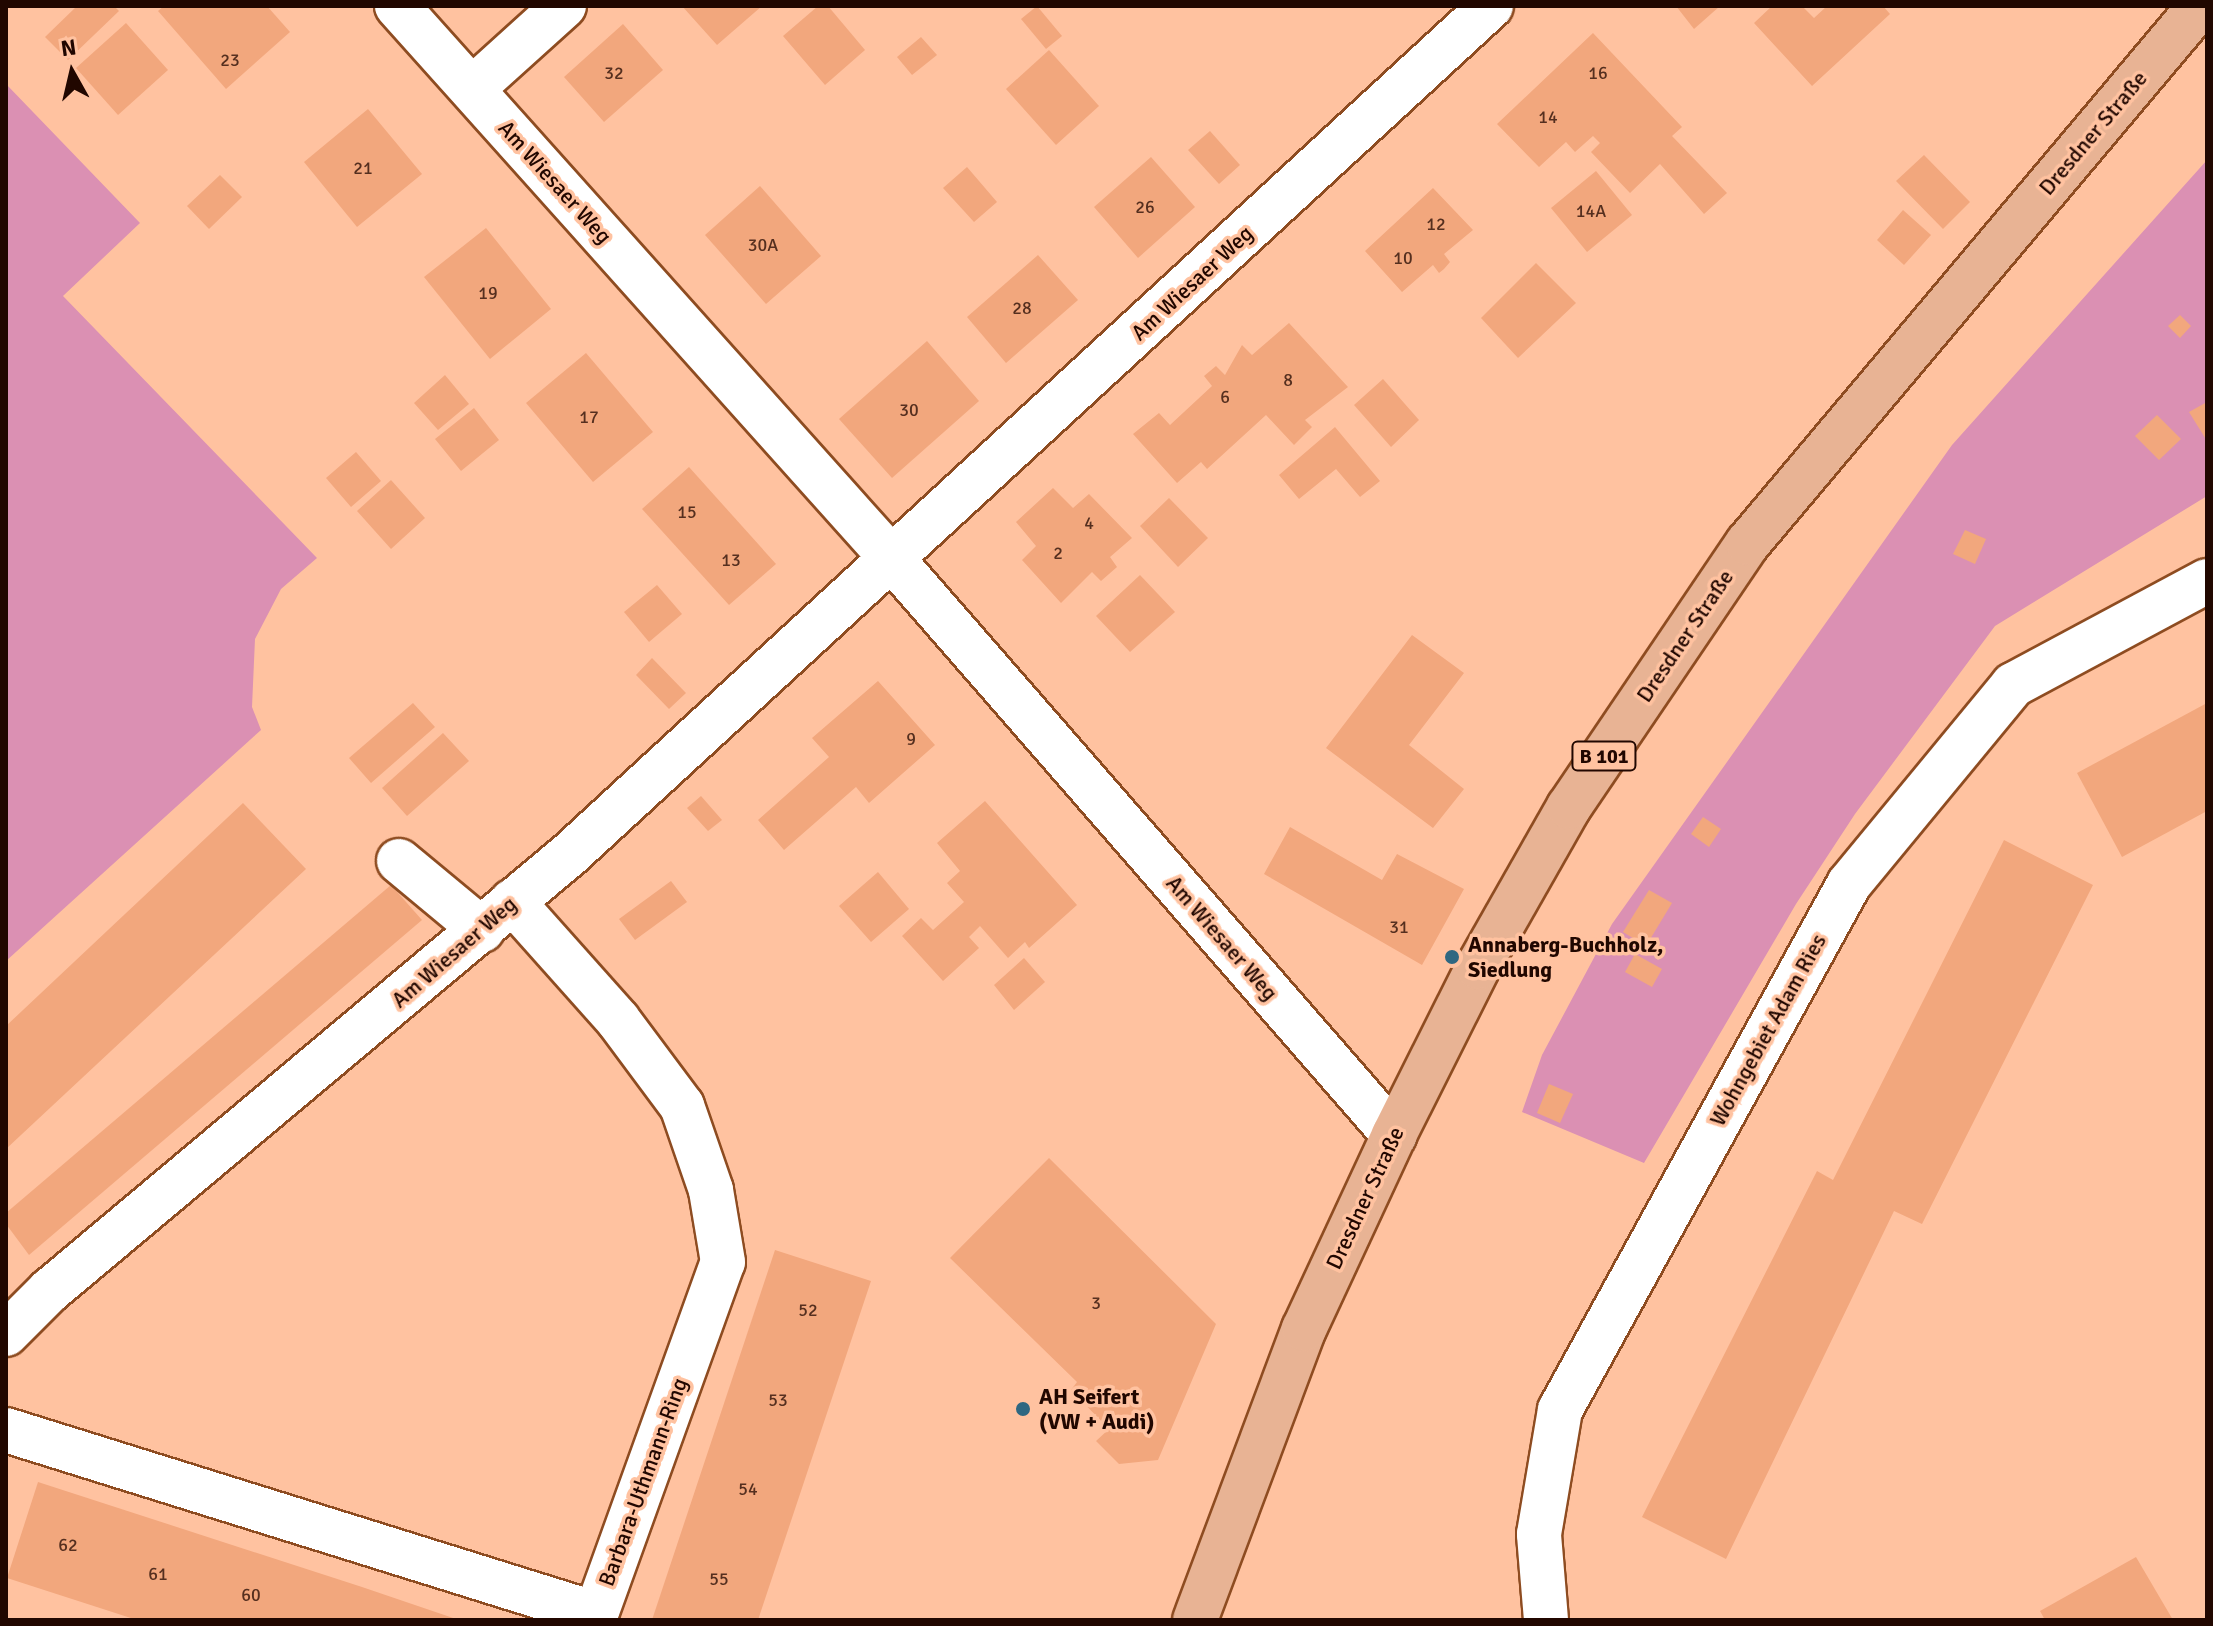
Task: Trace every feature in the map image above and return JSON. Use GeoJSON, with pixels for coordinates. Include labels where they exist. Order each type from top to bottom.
{"type":"FeatureCollection","features":[{"type":"Feature","properties":{"kind":"main road","name":"Dresdner Straße"},"geometry":{"type":"LineString","coordinates":[[1195,1620],[1304,1329],[1394,1135],[1478,967],[1569,807],[1748,543],[2200,6]]}},
{"type":"Feature","properties":{"kind":"street","name":"Am Wiesaer Weg"},"geometry":{"type":"LineString","coordinates":[[397,6],[893,560],[1394,1135]]}},
{"type":"Feature","properties":{"kind":"street"},"geometry":{"type":"LineString","coordinates":[[472,89],[564,6]]}},
{"type":"Feature","properties":{"kind":"street","name":"Am Wiesaer Weg"},"geometry":{"type":"LineString","coordinates":[[6,1334],[49,1291],[570,854],[893,560],[1491,6]]}},
{"type":"Feature","properties":{"kind":"street","name":"Wohngebiet Adam Ries"},"geometry":{"type":"LineString","coordinates":[[1546,1620],[1539,1534],[1560,1410],[1849,884],[2013,685],[2207,581]]}},
{"type":"Feature","properties":{"kind":"street"},"geometry":{"type":"LineString","coordinates":[[399,861],[497,916]]}},
{"type":"Feature","properties":{"kind":"street","name":"Barbara-Uthmann-Ring"},"geometry":{"type":"LineString","coordinates":[[6,1430],[596,1614],[723,1262],[711,1190],[682,1106],[618,1020],[497,916]]}},
{"type":"Feature","properties":{"kind":"shaded area"},"geometry":{"type":"Polygon","coordinates":[[[6,84],[140,223],[63,296],[317,558],[281,589],[255,639],[252,707],[261,730],[6,961],[6,84]]]}},
{"type":"Feature","properties":{"kind":"shaded area"},"geometry":{"type":"Polygon","coordinates":[[[2207,160],[2207,496],[1995,626],[1855,814],[1796,904],[1644,1163],[1522,1112],[1542,1055],[1612,924],[1952,445],[2207,160]]]}},
{"type":"Feature","properties":{"kind":"building"},"geometry":{"type":"Polygon","coordinates":[[[77,6],[114,6],[119,11],[68,60],[45,37],[77,6]]]}},
{"type":"Feature","properties":{"kind":"building"},"geometry":{"type":"Polygon","coordinates":[[[164,6],[267,6],[290,32],[226,89],[158,11],[164,6]]]}},
{"type":"Feature","properties":{"kind":"building"},"geometry":{"type":"Polygon","coordinates":[[[682,6],[762,6],[717,45],[682,6]]]}},
{"type":"Feature","properties":{"kind":"building"},"geometry":{"type":"Polygon","coordinates":[[[818,6],[828,6],[865,50],[825,85],[783,36],[818,6]]]}},
{"type":"Feature","properties":{"kind":"building"},"geometry":{"type":"Polygon","coordinates":[[[1037,6],[1062,36],[1046,49],[1021,19],[1037,6]]]}},
{"type":"Feature","properties":{"kind":"building"},"geometry":{"type":"Polygon","coordinates":[[[1676,6],[1720,6],[1694,29],[1676,6]]]}},
{"type":"Feature","properties":{"kind":"building"},"geometry":{"type":"Polygon","coordinates":[[[1772,6],[1802,6],[1814,18],[1827,6],[1883,6],[1890,14],[1812,86],[1754,23],[1772,6]]]}},
{"type":"Feature","properties":{"kind":"building"},"geometry":{"type":"Polygon","coordinates":[[[126,23],[168,70],[118,115],[76,68],[126,23]]]}},
{"type":"Feature","properties":{"kind":"building"},"geometry":{"type":"Polygon","coordinates":[[[623,24],[663,70],[604,122],[564,77],[623,24]]]}},
{"type":"Feature","properties":{"kind":"building"},"geometry":{"type":"Polygon","coordinates":[[[1593,33],[1682,127],[1672,136],[1727,193],[1704,214],[1660,164],[1630,193],[1591,152],[1600,143],[1593,136],[1575,152],[1566,142],[1539,167],[1497,124],[1593,33]]]}},
{"type":"Feature","properties":{"kind":"building"},"geometry":{"type":"Polygon","coordinates":[[[921,37],[937,55],[912,75],[897,57],[921,37]]]}},
{"type":"Feature","properties":{"kind":"building"},"geometry":{"type":"Polygon","coordinates":[[[1049,50],[1099,106],[1056,145],[1006,89],[1049,50]]]}},
{"type":"Feature","properties":{"kind":"building"},"geometry":{"type":"Polygon","coordinates":[[[368,109],[422,174],[357,227],[304,162],[368,109]]]}},
{"type":"Feature","properties":{"kind":"building"},"geometry":{"type":"Polygon","coordinates":[[[1210,131],[1240,165],[1219,184],[1188,150],[1210,131]]]}},
{"type":"Feature","properties":{"kind":"building"},"geometry":{"type":"Polygon","coordinates":[[[1924,155],[1970,202],[1943,229],[1896,181],[1924,155]]]}},
{"type":"Feature","properties":{"kind":"building"},"geometry":{"type":"Polygon","coordinates":[[[1151,157],[1195,207],[1138,258],[1094,207],[1151,157]]]}},
{"type":"Feature","properties":{"kind":"building"},"geometry":{"type":"Polygon","coordinates":[[[967,167],[997,202],[974,222],[943,188],[967,167]]]}},
{"type":"Feature","properties":{"kind":"building"},"geometry":{"type":"Polygon","coordinates":[[[1596,171],[1632,215],[1587,252],[1551,208],[1596,171]]]}},
{"type":"Feature","properties":{"kind":"building"},"geometry":{"type":"Polygon","coordinates":[[[220,175],[242,197],[209,229],[187,206],[220,175]]]}},
{"type":"Feature","properties":{"kind":"building"},"geometry":{"type":"Polygon","coordinates":[[[760,186],[821,256],[766,304],[705,235],[760,186]]]}},
{"type":"Feature","properties":{"kind":"building"},"geometry":{"type":"Polygon","coordinates":[[[1433,188],[1473,230],[1444,254],[1450,262],[1444,269],[1439,273],[1433,265],[1402,292],[1365,251],[1433,188]]]}},
{"type":"Feature","properties":{"kind":"building"},"geometry":{"type":"Polygon","coordinates":[[[1903,210],[1931,235],[1904,265],[1877,240],[1903,210]]]}},
{"type":"Feature","properties":{"kind":"building"},"geometry":{"type":"Polygon","coordinates":[[[486,228],[551,309],[490,359],[424,277],[486,228]]]}},
{"type":"Feature","properties":{"kind":"building"},"geometry":{"type":"Polygon","coordinates":[[[1038,255],[1078,300],[1006,363],[967,317],[1038,255]]]}},
{"type":"Feature","properties":{"kind":"building"},"geometry":{"type":"Polygon","coordinates":[[[1536,263],[1576,303],[1518,358],[1481,318],[1536,263]]]}},
{"type":"Feature","properties":{"kind":"building"},"geometry":{"type":"Polygon","coordinates":[[[2180,315],[2191,326],[2180,338],[2168,326],[2180,315]]]}},
{"type":"Feature","properties":{"kind":"building"},"geometry":{"type":"Polygon","coordinates":[[[1289,323],[1348,387],[1305,420],[1312,427],[1294,445],[1266,415],[1207,469],[1201,462],[1177,483],[1133,434],[1159,413],[1170,425],[1212,386],[1204,376],[1216,366],[1225,375],[1242,345],[1252,355],[1289,323]]]}},
{"type":"Feature","properties":{"kind":"building"},"geometry":{"type":"Polygon","coordinates":[[[927,341],[979,401],[892,478],[839,419],[927,341]]]}},
{"type":"Feature","properties":{"kind":"building"},"geometry":{"type":"Polygon","coordinates":[[[586,353],[653,432],[593,482],[526,403],[586,353]]]}},
{"type":"Feature","properties":{"kind":"building"},"geometry":{"type":"Polygon","coordinates":[[[445,375],[469,404],[438,430],[414,403],[445,375]]]}},
{"type":"Feature","properties":{"kind":"building"},"geometry":{"type":"Polygon","coordinates":[[[1383,379],[1419,420],[1391,447],[1354,405],[1383,379]]]}},
{"type":"Feature","properties":{"kind":"building"},"geometry":{"type":"Polygon","coordinates":[[[2207,402],[2207,441],[2189,412],[2207,402]]]}},
{"type":"Feature","properties":{"kind":"building"},"geometry":{"type":"Polygon","coordinates":[[[474,408],[499,440],[461,471],[435,439],[474,408]]]}},
{"type":"Feature","properties":{"kind":"building"},"geometry":{"type":"Polygon","coordinates":[[[2157,415],[2181,439],[2159,460],[2135,436],[2157,415]]]}},
{"type":"Feature","properties":{"kind":"building"},"geometry":{"type":"Polygon","coordinates":[[[1335,427],[1380,481],[1360,497],[1336,469],[1299,499],[1279,475],[1335,427]]]}},
{"type":"Feature","properties":{"kind":"building"},"geometry":{"type":"Polygon","coordinates":[[[356,452],[381,481],[351,507],[326,478],[356,452]]]}},
{"type":"Feature","properties":{"kind":"building"},"geometry":{"type":"Polygon","coordinates":[[[689,467],[776,564],[729,605],[642,509],[689,467]]]}},
{"type":"Feature","properties":{"kind":"building"},"geometry":{"type":"Polygon","coordinates":[[[391,480],[425,518],[391,549],[357,511],[391,480]]]}},
{"type":"Feature","properties":{"kind":"building"},"geometry":{"type":"Polygon","coordinates":[[[1053,488],[1073,508],[1089,494],[1132,538],[1110,557],[1117,567],[1101,581],[1092,572],[1061,603],[1022,560],[1036,546],[1016,522],[1053,488]]]}},
{"type":"Feature","properties":{"kind":"building"},"geometry":{"type":"Polygon","coordinates":[[[1169,498],[1208,538],[1178,567],[1140,526],[1169,498]]]}},
{"type":"Feature","properties":{"kind":"building"},"geometry":{"type":"Polygon","coordinates":[[[1965,530],[1986,539],[1975,564],[1953,554],[1965,530]]]}},
{"type":"Feature","properties":{"kind":"building"},"geometry":{"type":"Polygon","coordinates":[[[1140,575],[1175,612],[1130,652],[1096,616],[1140,575]]]}},
{"type":"Feature","properties":{"kind":"building"},"geometry":{"type":"Polygon","coordinates":[[[657,585],[682,614],[649,642],[624,612],[657,585]]]}},
{"type":"Feature","properties":{"kind":"building"},"geometry":{"type":"Polygon","coordinates":[[[1412,635],[1464,673],[1409,745],[1464,789],[1433,828],[1326,748],[1412,635]]]}},
{"type":"Feature","properties":{"kind":"building"},"geometry":{"type":"Polygon","coordinates":[[[652,658],[686,693],[669,709],[636,675],[652,658]]]}},
{"type":"Feature","properties":{"kind":"building"},"geometry":{"type":"Polygon","coordinates":[[[878,681],[935,745],[869,803],[856,787],[784,850],[758,820],[829,757],[812,738],[878,681]]]}},
{"type":"Feature","properties":{"kind":"building"},"geometry":{"type":"Polygon","coordinates":[[[413,703],[435,727],[371,783],[349,758],[413,703]]]}},
{"type":"Feature","properties":{"kind":"building"},"geometry":{"type":"Polygon","coordinates":[[[2207,703],[2207,811],[2122,857],[2077,773],[2207,703]]]}},
{"type":"Feature","properties":{"kind":"building"},"geometry":{"type":"Polygon","coordinates":[[[443,733],[469,761],[407,816],[382,788],[443,733]]]}},
{"type":"Feature","properties":{"kind":"building"},"geometry":{"type":"Polygon","coordinates":[[[701,796],[722,820],[708,831],[687,808],[701,796]]]}},
{"type":"Feature","properties":{"kind":"building"},"geometry":{"type":"Polygon","coordinates":[[[985,801],[1077,905],[1029,948],[1025,942],[1008,958],[980,926],[969,937],[979,948],[943,981],[902,936],[921,918],[933,930],[964,902],[947,883],[960,871],[937,843],[985,801]]]}},
{"type":"Feature","properties":{"kind":"building"},"geometry":{"type":"Polygon","coordinates":[[[243,803],[306,869],[6,1149],[6,1026],[243,803]]]}},
{"type":"Feature","properties":{"kind":"building"},"geometry":{"type":"Polygon","coordinates":[[[1703,817],[1721,829],[1709,847],[1691,834],[1703,817]]]}},
{"type":"Feature","properties":{"kind":"building"},"geometry":{"type":"Polygon","coordinates":[[[1290,827],[1382,880],[1397,854],[1464,889],[1422,965],[1264,874],[1290,827]]]}},
{"type":"Feature","properties":{"kind":"building"},"geometry":{"type":"Polygon","coordinates":[[[2004,840],[2093,885],[1922,1224],[1894,1211],[1726,1559],[1642,1517],[1817,1171],[1833,1180],[2004,840]]]}},
{"type":"Feature","properties":{"kind":"building"},"geometry":{"type":"Polygon","coordinates":[[[878,872],[909,909],[871,942],[839,906],[878,872]]]}},
{"type":"Feature","properties":{"kind":"building"},"geometry":{"type":"Polygon","coordinates":[[[671,881],[687,902],[635,940],[619,919],[671,881]]]}},
{"type":"Feature","properties":{"kind":"building"},"geometry":{"type":"Polygon","coordinates":[[[391,885],[422,920],[29,1255],[6,1224],[6,1213],[391,885]]]}},
{"type":"Feature","properties":{"kind":"building"},"geometry":{"type":"Polygon","coordinates":[[[1649,890],[1672,903],[1646,946],[1623,932],[1649,890]]]}},
{"type":"Feature","properties":{"kind":"building"},"geometry":{"type":"Polygon","coordinates":[[[1635,954],[1662,969],[1652,987],[1625,972],[1635,954]]]}},
{"type":"Feature","properties":{"kind":"building"},"geometry":{"type":"Polygon","coordinates":[[[1024,958],[1045,982],[1014,1010],[994,985],[1024,958]]]}},
{"type":"Feature","properties":{"kind":"building"},"geometry":{"type":"Polygon","coordinates":[[[1549,1084],[1573,1094],[1560,1123],[1537,1113],[1549,1084]]]}},
{"type":"Feature","properties":{"kind":"building"},"geometry":{"type":"Polygon","coordinates":[[[1049,1158],[1216,1324],[1158,1460],[1119,1464],[1096,1441],[1109,1429],[1071,1390],[1077,1382],[950,1258],[1049,1158]]]}},
{"type":"Feature","properties":{"kind":"building"},"geometry":{"type":"Polygon","coordinates":[[[775,1250],[871,1281],[758,1620],[652,1620],[775,1250]]]}},
{"type":"Feature","properties":{"kind":"building"},"geometry":{"type":"Polygon","coordinates":[[[38,1482],[459,1620],[137,1620],[7,1578],[38,1482]]]}},
{"type":"Feature","properties":{"kind":"building"},"geometry":{"type":"Polygon","coordinates":[[[2136,1557],[2173,1620],[2045,1620],[2040,1611],[2136,1557]]]}},
{"type":"Feature","properties":{"kind":"place","name":"Annaberg-Buchholz, Siedlung"},"geometry":{"type":"Point","coordinates":[1452,957]}},
{"type":"Feature","properties":{"kind":"place","name":"AH Seifert (VW + Audi)"},"geometry":{"type":"Point","coordinates":[1023,1409]}}]}
